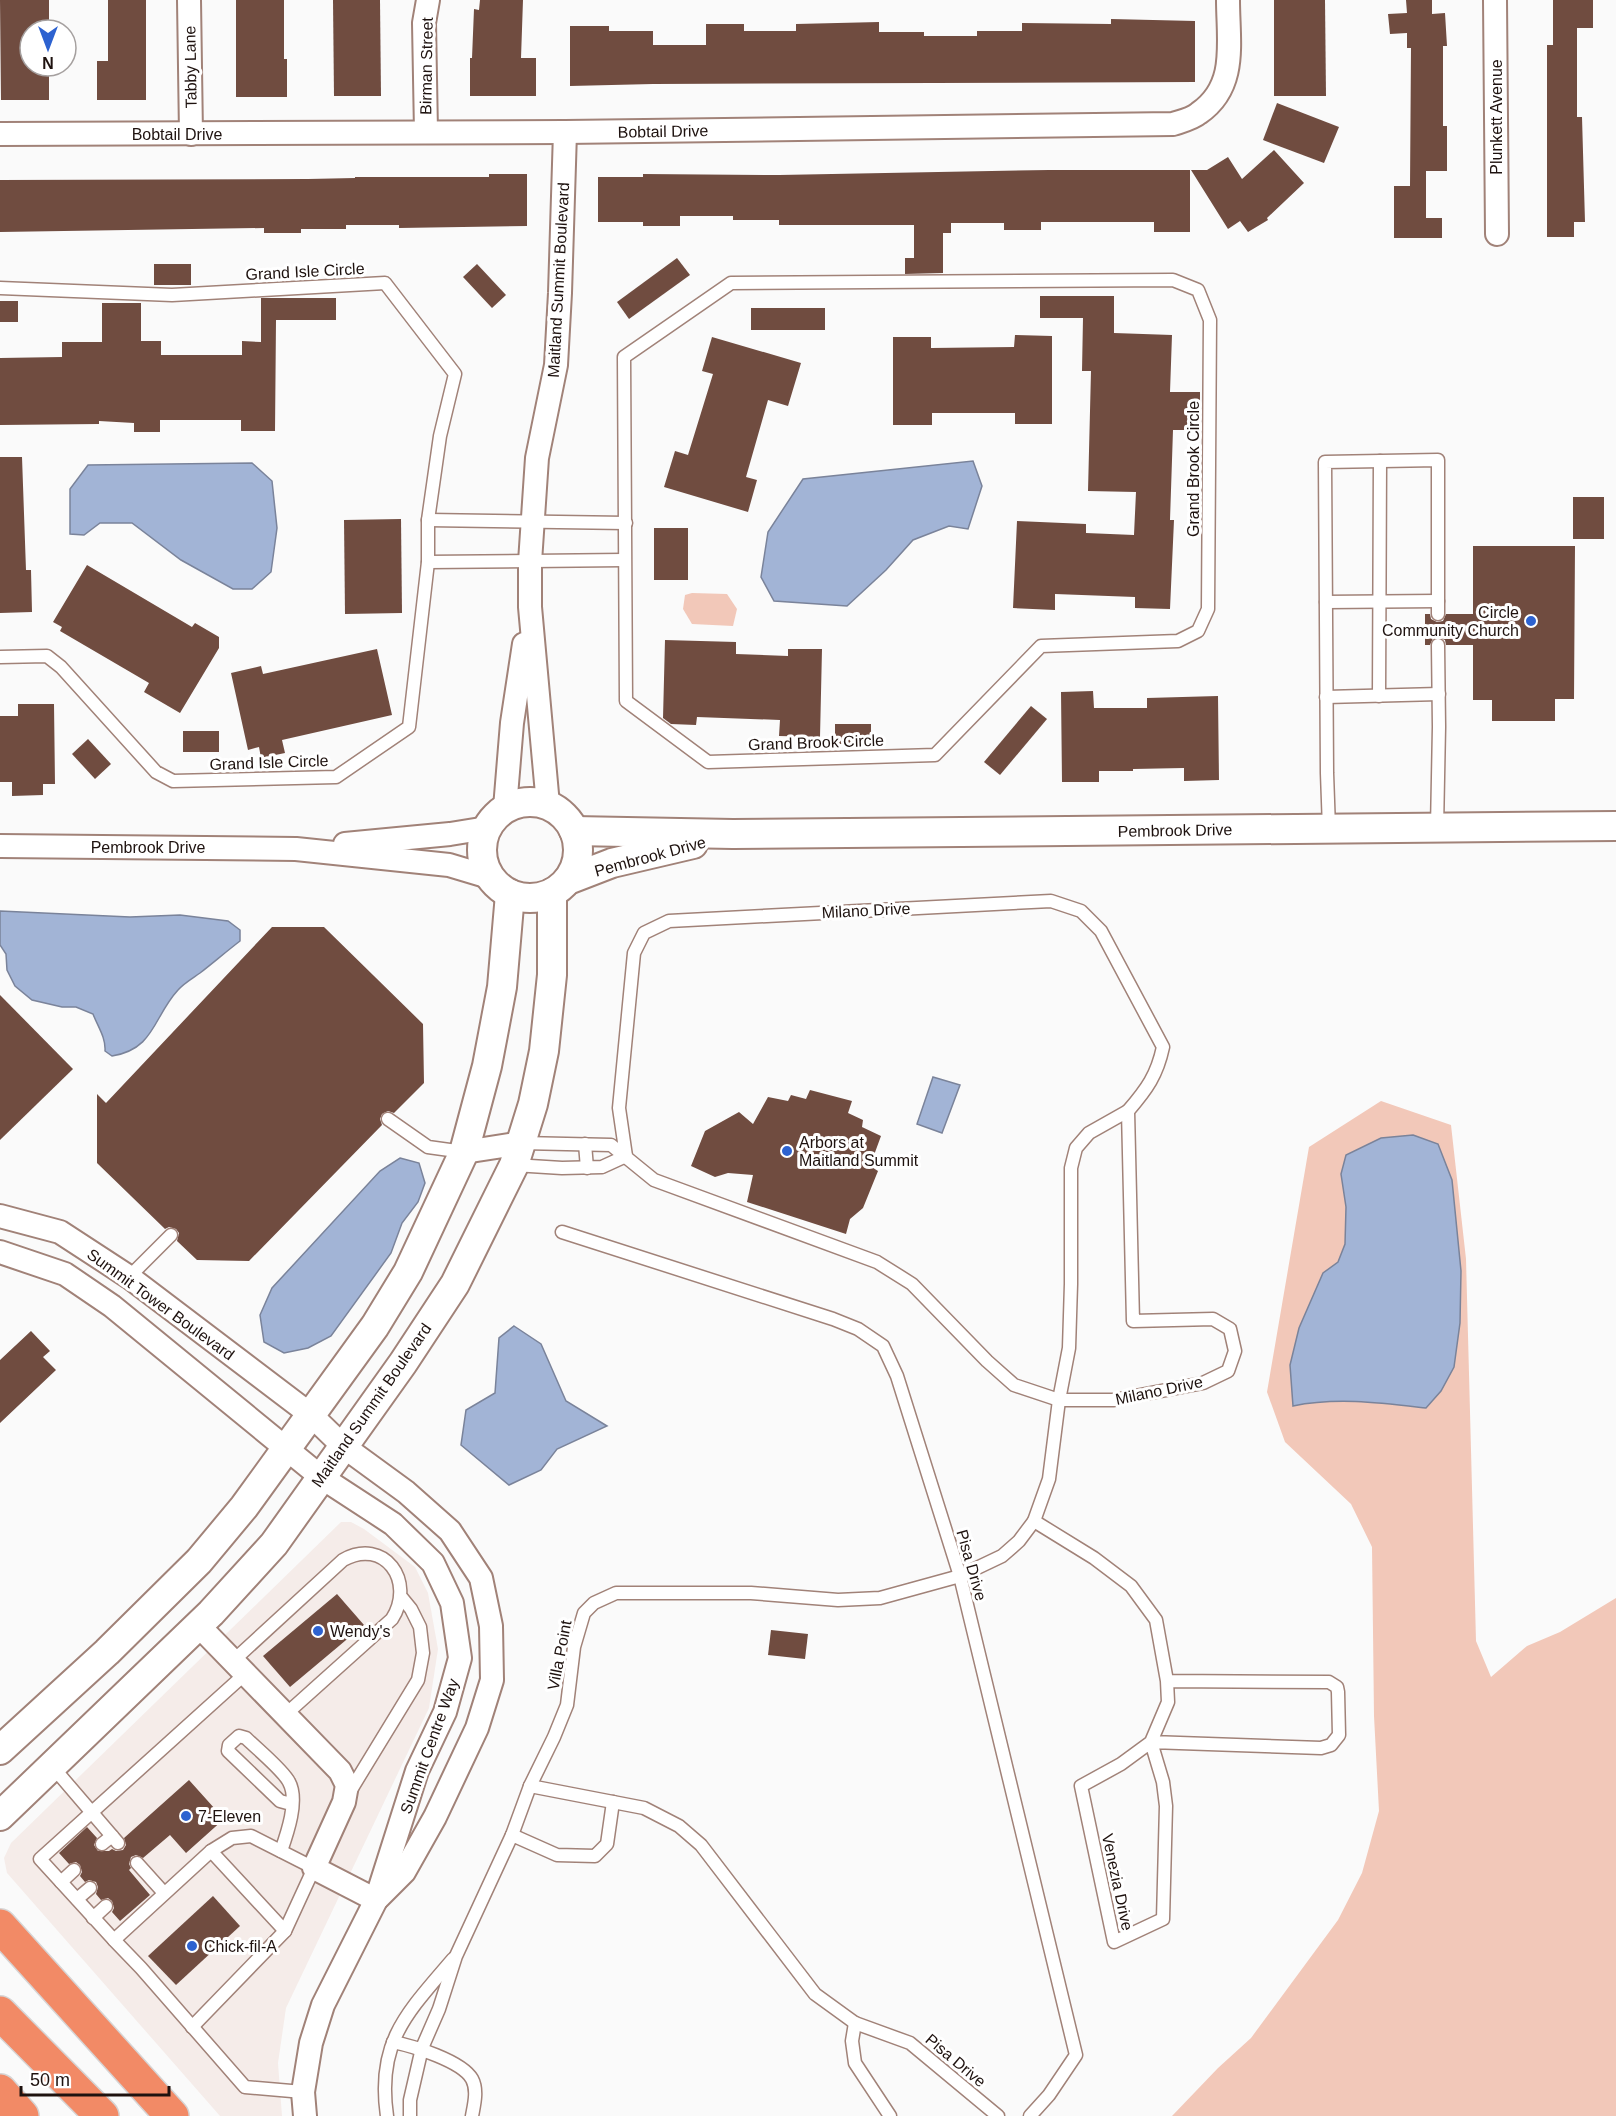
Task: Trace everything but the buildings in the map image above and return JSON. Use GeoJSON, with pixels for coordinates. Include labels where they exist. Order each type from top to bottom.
{"type":"FeatureCollection","features":[{"type":"Feature","properties":{"kind":"highway"},"geometry":{"type":"LineString","coordinates":[[0,1926],[172,2116]]}},
{"type":"Feature","properties":{"kind":"highway"},"geometry":{"type":"LineString","coordinates":[[0,2013],[102,2116]]}},
{"type":"Feature","properties":{"kind":"highway"},"geometry":{"type":"LineString","coordinates":[[0,2091],[22,2116]]}},
{"type":"Feature","properties":{"kind":"street","name":"Tabby Lane"},"geometry":{"type":"LineString","coordinates":[[189,0],[191,134]]}},
{"type":"Feature","properties":{"kind":"street","name":"Birman Street"},"geometry":{"type":"LineString","coordinates":[[426,132],[424,23],[428,0]]}},
{"type":"Feature","properties":{"kind":"street","name":"Bobtail Drive"},"geometry":{"type":"LineString","coordinates":[[0,134],[565,132],[1173,124],[1198,115],[1218,97],[1228,73],[1228,0]]}},
{"type":"Feature","properties":{"kind":"street","name":"Plunkett Avenue"},"geometry":{"type":"LineString","coordinates":[[1495,0],[1497,234]]}},
{"type":"Feature","properties":{"kind":"street","name":"Maitland Summit Boulevard"},"geometry":{"type":"LineString","coordinates":[[548,805],[530,607],[530,562],[537,458],[556,365],[561,293],[565,132]]}},
{"type":"Feature","properties":{"kind":"street","name":"Maitland Summit Boulevard"},"geometry":{"type":"LineString","coordinates":[[496,818],[530,607]]}},
{"type":"Feature","properties":{"kind":"street"},"geometry":{"type":"LineString","coordinates":[[532,802],[548,805],[565,817],[574,831],[578,847],[576,864],[560,887],[527,898],[500,886],[482,861],[482,844],[496,818],[515,804],[532,802]]}},
{"type":"Feature","properties":{"kind":"street","name":"Pembrook Drive"},"geometry":{"type":"LineString","coordinates":[[296,849],[450,834],[496,818]]}},
{"type":"Feature","properties":{"kind":"street","name":"Pembrook Drive"},"geometry":{"type":"LineString","coordinates":[[574,831],[733,834],[1616,826]]}},
{"type":"Feature","properties":{"kind":"street","name":"Pembrook Drive"},"geometry":{"type":"LineString","coordinates":[[560,887],[612,863],[733,834]]}},
{"type":"Feature","properties":{"kind":"street","name":"Pembrook Drive"},"geometry":{"type":"LineString","coordinates":[[0,846],[296,849],[449,865],[500,886]]}},
{"type":"Feature","properties":{"kind":"street"},"geometry":{"type":"LineString","coordinates":[[0,1750],[107,1652],[199,1561],[244,1507],[286,1450],[375,1326],[402,1281],[464,1152],[487,1066],[502,987],[500,886]]}},
{"type":"Feature","properties":{"kind":"street","name":"Maitland Summit Boulevard"},"geometry":{"type":"LineString","coordinates":[[0,1816],[198,1625],[274,1544],[403,1363],[455,1284],[518,1154],[533,1104],[544,1051],[560,887]]}},
{"type":"Feature","properties":{"kind":"street","name":"Milano Drive"},"geometry":{"type":"LineString","coordinates":[[464,1152],[518,1154]]}},
{"type":"Feature","properties":{"kind":"street","name":"Summit Tower Boulevard"},"geometry":{"type":"LineString","coordinates":[[0,1216],[60,1232],[129,1276],[311,1415]]}},
{"type":"Feature","properties":{"kind":"street","name":"Summit Tower Boulevard"},"geometry":{"type":"LineString","coordinates":[[0,1251],[65,1274],[112,1306],[286,1450]]}},
{"type":"Feature","properties":{"kind":"street","name":"Summit Centre Way"},"geometry":{"type":"LineString","coordinates":[[311,1415],[343,1446],[406,1492],[450,1531],[481,1578],[491,1626],[492,1680],[477,1728],[435,1817],[404,1872],[376,1900]]}},
{"type":"Feature","properties":{"kind":"street","name":"Summit Centre Way"},"geometry":{"type":"LineString","coordinates":[[286,1450],[321,1477],[393,1524],[432,1563],[453,1603],[460,1658],[445,1712],[417,1771],[376,1900],[323,2005],[311,2043],[303,2092],[305,2116]]}},
{"type":"Feature","properties":{"kind":"street"},"geometry":{"type":"LineString","coordinates":[[198,1625],[340,1771],[347,1785],[344,1802],[314,1868],[376,1900]]}},
{"type":"Feature","properties":{"kind":"lane","name":"Grand Brook Circle"},"geometry":{"type":"LineString","coordinates":[[1173,280],[1198,290],[1210,320],[1208,609],[1198,631],[1178,641],[1041,646],[935,755],[708,762],[626,700],[624,560],[626,523],[624,357],[731,283],[1173,280]]}},
{"type":"Feature","properties":{"kind":"lane","name":"Grand Isle Circle"},"geometry":{"type":"LineString","coordinates":[[0,288],[172,295],[385,283],[455,374],[440,436],[428,520],[428,562],[409,727],[336,777],[173,781],[156,772],[61,667],[47,656],[0,657]]}},
{"type":"Feature","properties":{"kind":"lane"},"geometry":{"type":"LineString","coordinates":[[1326,602],[1380,601],[1438,607],[1438,460],[1325,462],[1326,697],[1329,828]]}},
{"type":"Feature","properties":{"kind":"lane"},"geometry":{"type":"LineString","coordinates":[[1379,696],[1380,461]]}},
{"type":"Feature","properties":{"kind":"lane"},"geometry":{"type":"LineString","coordinates":[[428,520],[626,523]]}},
{"type":"Feature","properties":{"kind":"lane"},"geometry":{"type":"LineString","coordinates":[[428,562],[624,560]]}},
{"type":"Feature","properties":{"kind":"lane"},"geometry":{"type":"LineString","coordinates":[[1437,828],[1438,645]]}},
{"type":"Feature","properties":{"kind":"lane"},"geometry":{"type":"LineString","coordinates":[[1326,697],[1439,694]]}},
{"type":"Feature","properties":{"kind":"lane","name":"Milano Drive"},"geometry":{"type":"LineString","coordinates":[[626,1156],[619,1108],[634,953],[644,933],[669,921],[1051,901],[1081,910],[1101,931],[1163,1047],[1158,1069],[1146,1091],[1128,1111],[1089,1133],[1076,1148],[1071,1168],[1069,1348],[1059,1400],[1049,1479],[1034,1521],[1019,1541],[1002,1556],[960,1576]]}},
{"type":"Feature","properties":{"kind":"lane","name":"Milano Drive"},"geometry":{"type":"LineString","coordinates":[[518,1154],[585,1144],[611,1145],[654,1180],[877,1262],[912,1284],[1014,1386],[1059,1400],[1114,1400],[1203,1383],[1228,1371],[1235,1351],[1230,1329],[1213,1319],[1133,1321],[1128,1111]]}},
{"type":"Feature","properties":{"kind":"lane"},"geometry":{"type":"LineString","coordinates":[[388,1119],[428,1147],[464,1152]]}},
{"type":"Feature","properties":{"kind":"lane"},"geometry":{"type":"LineString","coordinates":[[585,1144],[587,1168]]}},
{"type":"Feature","properties":{"kind":"lane","name":"Milano Drive"},"geometry":{"type":"LineString","coordinates":[[518,1154],[587,1168],[603,1167],[626,1156]]}},
{"type":"Feature","properties":{"kind":"lane","name":"Pisa Drive"},"geometry":{"type":"LineString","coordinates":[[562,1232],[833,1319],[858,1329],[882,1346],[897,1376],[960,1576],[1076,2055],[1049,2095],[1030,2116]]}},
{"type":"Feature","properties":{"kind":"lane"},"geometry":{"type":"LineString","coordinates":[[129,1276],[171,1235]]}},
{"type":"Feature","properties":{"kind":"lane"},"geometry":{"type":"LineString","coordinates":[[1034,1521],[1094,1558],[1131,1586],[1156,1620],[1167,1681],[1168,1702],[1151,1742],[1321,1749],[1331,1745],[1340,1735],[1338,1692],[1333,1683],[1167,1681]]}},
{"type":"Feature","properties":{"kind":"lane"},"geometry":{"type":"LineString","coordinates":[[285,1715],[392,1618],[399,1608],[402,1598],[401,1584],[395,1571],[386,1561],[374,1555],[362,1553],[343,1560],[239,1667],[40,1859],[141,1968],[245,2087],[303,2092]]}},
{"type":"Feature","properties":{"kind":"lane","name":"Villa Point"},"geometry":{"type":"LineString","coordinates":[[410,2116],[410,2100],[422,2049],[439,2009],[456,1956],[512,1835],[530,1786],[567,1704],[574,1647],[584,1613],[594,1603],[616,1593],[751,1593],[838,1600],[880,1598],[960,1576]]}},
{"type":"Feature","properties":{"kind":"lane"},"geometry":{"type":"LineString","coordinates":[[344,1802],[418,1680],[423,1653],[420,1627],[411,1609],[402,1598]]}},
{"type":"Feature","properties":{"kind":"lane"},"geometry":{"type":"LineString","coordinates":[[281,1851],[290,1825],[291,1804],[291,1790],[288,1780],[246,1738],[239,1736],[229,1744],[228,1751],[280,1801],[291,1804]]}},
{"type":"Feature","properties":{"kind":"lane","name":"Venezia Drive"},"geometry":{"type":"LineString","coordinates":[[1151,1742],[1166,1806],[1163,1920],[1114,1942],[1081,1786],[1121,1764],[1151,1742]]}},
{"type":"Feature","properties":{"kind":"lane"},"geometry":{"type":"LineString","coordinates":[[52,1766],[91,1812],[111,1841]]}},
{"type":"Feature","properties":{"kind":"lane","name":"Pisa Drive"},"geometry":{"type":"LineString","coordinates":[[530,1786],[644,1808],[679,1826],[701,1845],[815,1994],[855,2023],[910,2043],[998,2116]]}},
{"type":"Feature","properties":{"kind":"lane"},"geometry":{"type":"LineString","coordinates":[[512,1835],[557,1855],[595,1857],[607,1844],[613,1802]]}},
{"type":"Feature","properties":{"kind":"lane"},"geometry":{"type":"LineString","coordinates":[[114,1940],[211,1851],[232,1838],[251,1836],[314,1868],[285,1931],[192,2027]]}},
{"type":"Feature","properties":{"kind":"lane"},"geometry":{"type":"LineString","coordinates":[[211,1851],[285,1931]]}},
{"type":"Feature","properties":{"kind":"lane"},"geometry":{"type":"LineString","coordinates":[[61,1882],[74,1870]]}},
{"type":"Feature","properties":{"kind":"lane"},"geometry":{"type":"LineString","coordinates":[[138,1871],[164,1893]]}},
{"type":"Feature","properties":{"kind":"lane"},"geometry":{"type":"LineString","coordinates":[[77,1899],[90,1888]]}},
{"type":"Feature","properties":{"kind":"lane"},"geometry":{"type":"LineString","coordinates":[[93,1917],[106,1906]]}},
{"type":"Feature","properties":{"kind":"lane","name":"Villa Point"},"geometry":{"type":"LineString","coordinates":[[387,2116],[384,2097],[385,2082],[393,2042],[405,2016],[456,1956]]}},
{"type":"Feature","properties":{"kind":"lane"},"geometry":{"type":"LineString","coordinates":[[855,2023],[852,2041],[855,2063],[890,2116]]}},
{"type":"Feature","properties":{"kind":"lane"},"geometry":{"type":"LineString","coordinates":[[393,2042],[422,2049],[461,2068],[471,2077],[475,2095],[472,2116]]}},
{"type":"Feature","properties":{"kind":"shaded area"},"geometry":{"type":"Polygon","coordinates":[[[692,593],[727,594],[737,609],[733,626],[692,624],[683,609],[685,595],[692,593]]]}},
{"type":"Feature","properties":{"kind":"shaded area"},"geometry":{"type":"Polygon","coordinates":[[[1381,1101],[1451,1125],[1466,1259],[1476,1641],[1491,1677],[1527,1646],[1560,1632],[1616,1598],[1616,2116],[1172,2116],[1218,2068],[1251,2038],[1338,1920],[1362,1873],[1379,1811],[1374,1716],[1372,1547],[1351,1504],[1285,1442],[1267,1392],[1309,1147],[1381,1101]]]}},
{"type":"Feature","properties":{"kind":"shaded area"},"geometry":{"type":"Polygon","coordinates":[[[341,1522],[351,1522],[364,1529],[415,1567],[428,1593],[438,1649],[429,1708],[286,2008],[278,2063],[282,2116],[220,2116],[7,1873],[4,1858],[11,1843],[341,1522]]]}},
{"type":"Feature","properties":{"kind":"water"},"geometry":{"type":"Polygon","coordinates":[[[973,461],[982,486],[968,529],[949,526],[913,540],[886,570],[847,606],[774,601],[761,577],[768,532],[803,479],[973,461]]]}},
{"type":"Feature","properties":{"kind":"water"},"geometry":{"type":"Polygon","coordinates":[[[252,463],[272,481],[277,528],[271,572],[252,589],[233,589],[181,560],[132,523],[100,523],[84,535],[70,534],[70,489],[88,465],[252,463]]]}},
{"type":"Feature","properties":{"kind":"water"},"geometry":{"type":"Polygon","coordinates":[[[0,911],[130,917],[180,915],[228,921],[240,930],[240,941],[180,987],[152,1030],[137,1047],[112,1056],[105,1051],[103,1037],[93,1014],[76,1007],[62,1007],[32,1000],[15,986],[7,970],[6,954],[0,945],[0,911]]]}},
{"type":"Feature","properties":{"kind":"water"},"geometry":{"type":"Polygon","coordinates":[[[933,1077],[960,1085],[942,1133],[917,1124],[933,1077]]]}},
{"type":"Feature","properties":{"kind":"water"},"geometry":{"type":"Polygon","coordinates":[[[1413,1135],[1438,1144],[1452,1180],[1461,1271],[1460,1323],[1454,1367],[1441,1391],[1426,1408],[1343,1401],[1293,1406],[1290,1365],[1299,1328],[1323,1273],[1338,1262],[1345,1244],[1346,1207],[1341,1174],[1346,1155],[1381,1138],[1413,1135]]]}},
{"type":"Feature","properties":{"kind":"water"},"geometry":{"type":"Polygon","coordinates":[[[400,1158],[419,1163],[425,1183],[418,1202],[402,1223],[391,1253],[331,1336],[308,1348],[284,1353],[264,1342],[260,1315],[272,1288],[380,1171],[400,1158]]]}},
{"type":"Feature","properties":{"kind":"water"},"geometry":{"type":"Polygon","coordinates":[[[514,1326],[541,1344],[566,1401],[607,1426],[557,1449],[541,1470],[509,1485],[461,1445],[466,1410],[495,1393],[499,1338],[514,1326]]]}},
{"type":"Feature","properties":{"kind":"place","name":"Circle Community Church"},"geometry":{"type":"Point","coordinates":[1531,621]}},
{"type":"Feature","properties":{"kind":"place","name":"Arbors at Maitland Summit"},"geometry":{"type":"Point","coordinates":[787,1151]}},
{"type":"Feature","properties":{"kind":"place","name":"Wendy's"},"geometry":{"type":"Point","coordinates":[318,1631]}},
{"type":"Feature","properties":{"kind":"place","name":"7-Eleven"},"geometry":{"type":"Point","coordinates":[186,1816]}},
{"type":"Feature","properties":{"kind":"place","name":"Chick-fil-A"},"geometry":{"type":"Point","coordinates":[192,1946]}}]}
